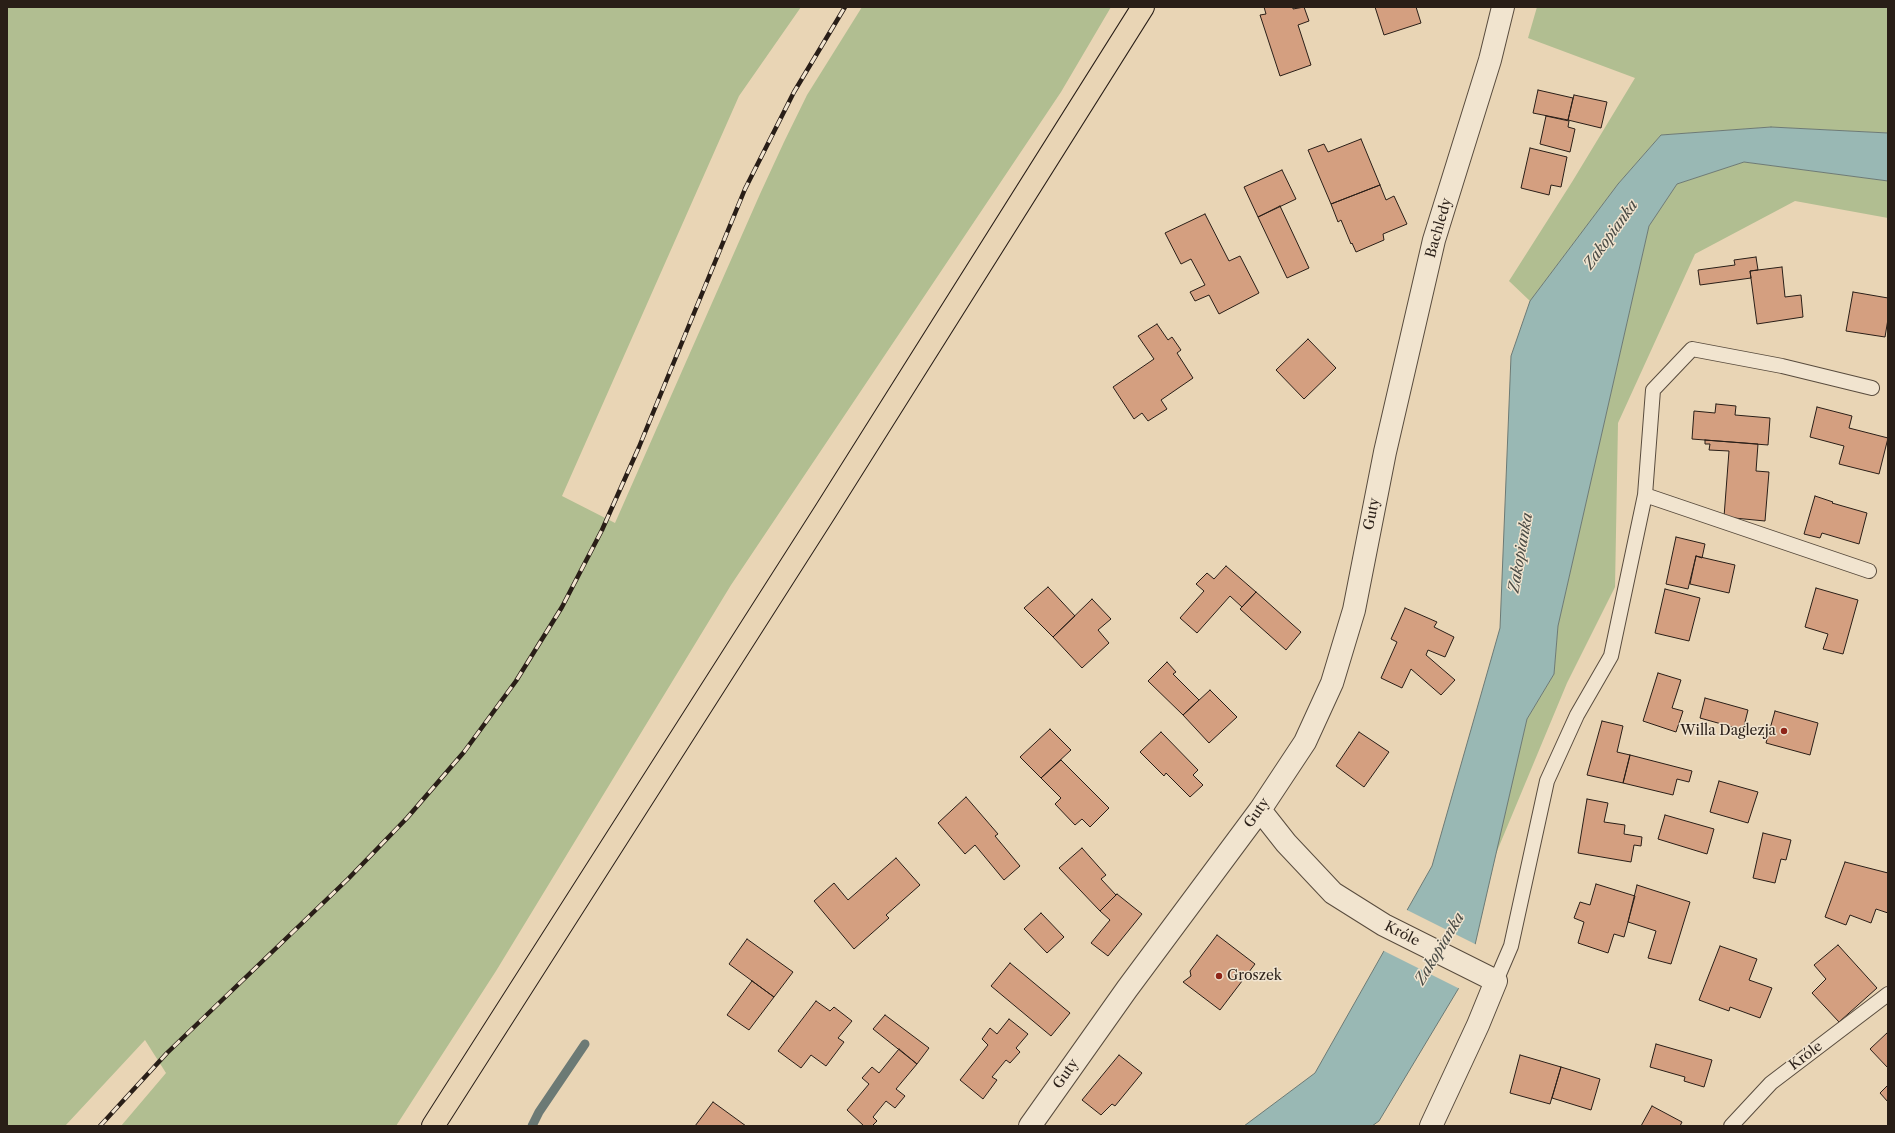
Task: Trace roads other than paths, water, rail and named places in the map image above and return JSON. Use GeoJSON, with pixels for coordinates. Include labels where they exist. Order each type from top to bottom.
{"type":"FeatureCollection","features":[{"type":"Feature","properties":{"kind":"main road"},"geometry":{"type":"LineString","coordinates":[[433,1126],[829,505],[1143,7]]}},
{"type":"Feature","properties":{"kind":"street","name":"Bachledy"},"geometry":{"type":"LineString","coordinates":[[1385,452],[1434,240],[1490,60],[1503,7]]}},
{"type":"Feature","properties":{"kind":"street","name":"Guty"},"geometry":{"type":"LineString","coordinates":[[1030,1126],[1127,989],[1260,810],[1305,742],[1332,683],[1354,610],[1385,452]]}},
{"type":"Feature","properties":{"kind":"street","name":"Króle"},"geometry":{"type":"LineString","coordinates":[[1260,810],[1286,843],[1332,893],[1384,925],[1491,979]]}},
{"type":"Feature","properties":{"kind":"street"},"geometry":{"type":"LineString","coordinates":[[1431,1126],[1478,1025],[1491,979]]}},
{"type":"Feature","properties":{"kind":"lane"},"geometry":{"type":"LineString","coordinates":[[1491,979],[1511,946],[1547,781],[1577,715],[1611,656],[1644,495],[1653,390],[1692,349],[1782,366],[1872,388]]}},
{"type":"Feature","properties":{"kind":"lane"},"geometry":{"type":"LineString","coordinates":[[1644,495],[1870,570]]}},
{"type":"Feature","properties":{"kind":"lane","name":"Króle"},"geometry":{"type":"LineString","coordinates":[[1731,1126],[1771,1083],[1888,994]]}},
{"type":"Feature","properties":{"kind":"water","name":"Zakopianka"},"geometry":{"type":"Polygon","coordinates":[[[1771,127],[1888,133],[1888,181],[1744,162],[1677,184],[1649,226],[1558,626],[1554,674],[1527,719],[1469,971],[1379,1121],[1372,1126],[1244,1126],[1315,1073],[1432,866],[1500,628],[1511,356],[1530,301],[1618,184],[1661,135],[1771,127]]]}},
{"type":"Feature","properties":{"kind":"waterway"},"geometry":{"type":"LineString","coordinates":[[532,1126],[539,1112],[585,1044]]}},
{"type":"Feature","properties":{"kind":"railway"},"geometry":{"type":"LineString","coordinates":[[100,1126],[167,1053],[348,879],[407,818],[464,752],[516,681],[562,607],[602,530],[639,447],[745,189],[794,92],[845,7]]}},
{"type":"Feature","properties":{"kind":"place","name":"Willa Daglezja"},"geometry":{"type":"Point","coordinates":[1784,731]}},
{"type":"Feature","properties":{"kind":"place","name":"Groszek"},"geometry":{"type":"Point","coordinates":[1219,976]}}]}
